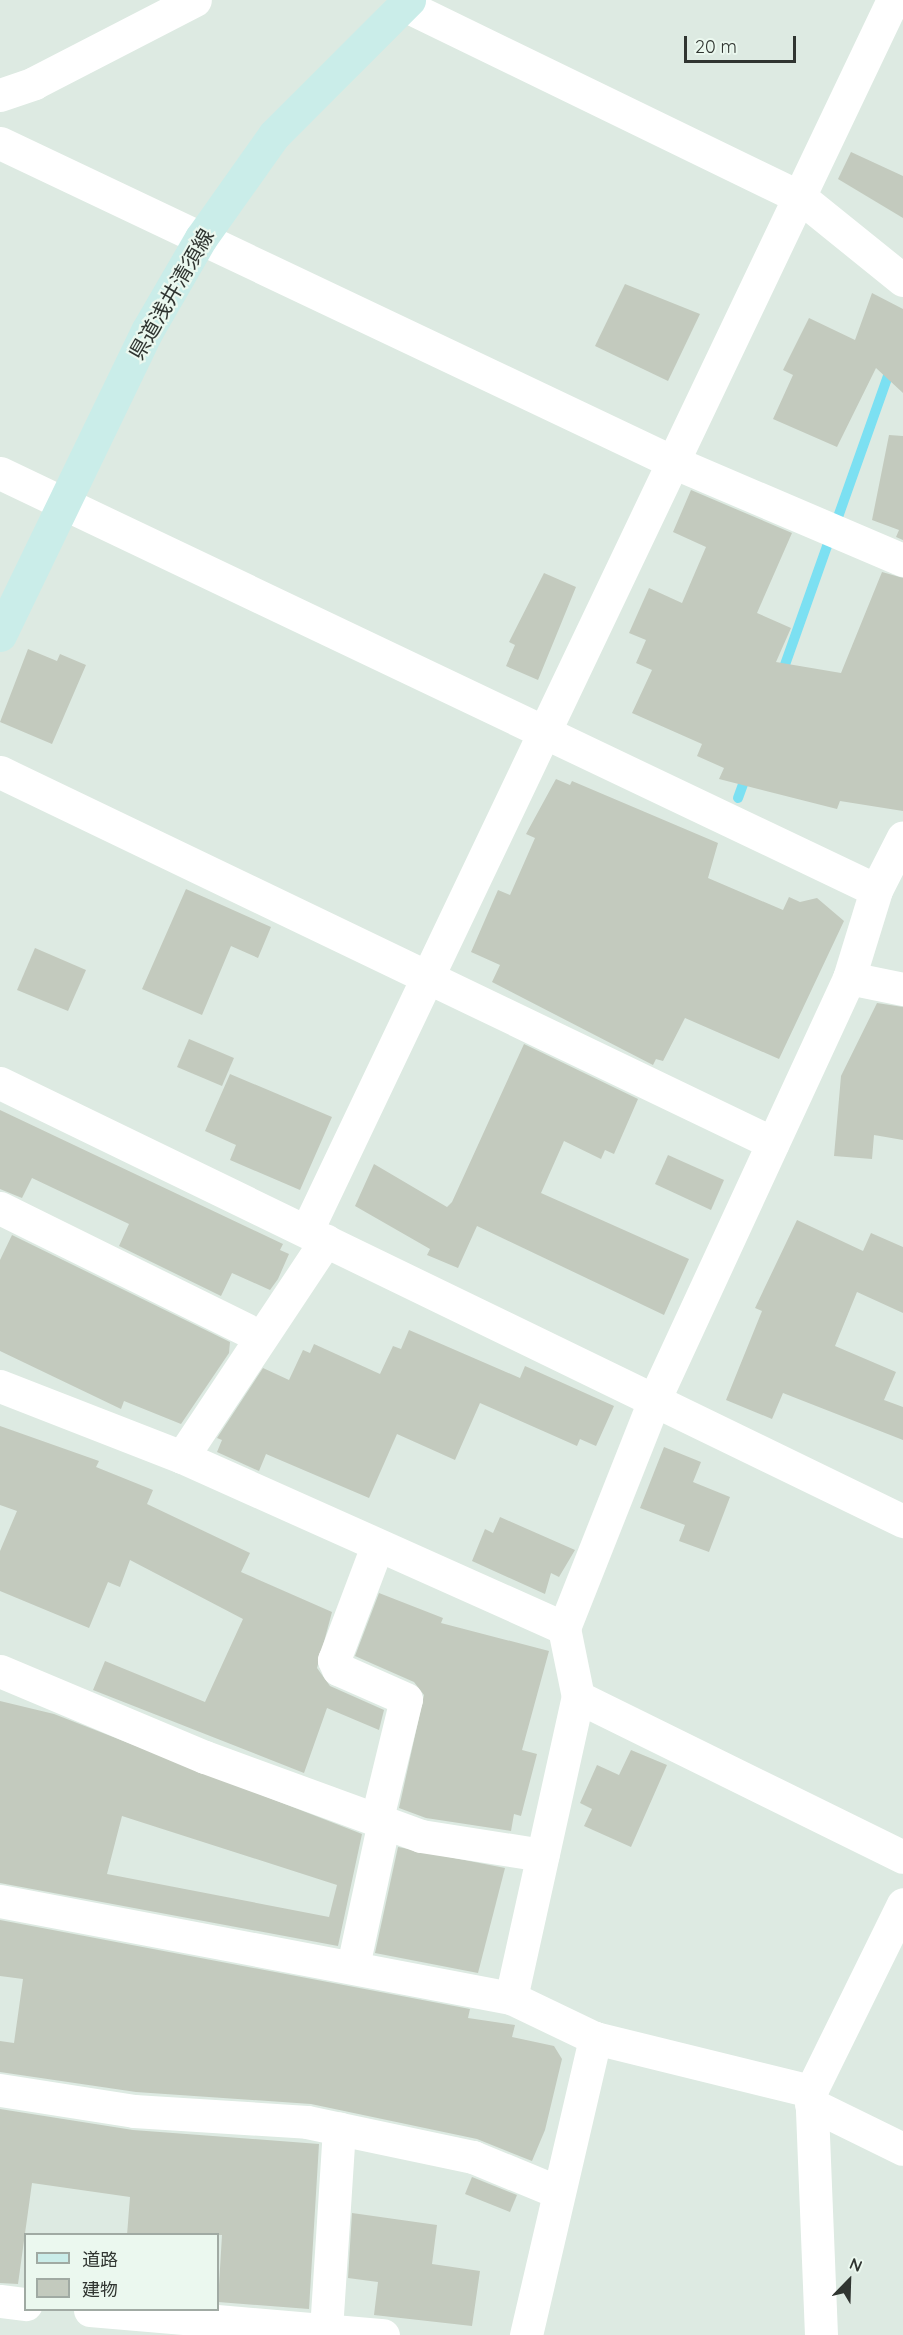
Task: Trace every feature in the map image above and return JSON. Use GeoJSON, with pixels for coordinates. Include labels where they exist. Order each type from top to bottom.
{"type":"FeatureCollection","features":[{"type":"Feature","properties":{"kind":"main road","name":"県道浅井清須線"},"geometry":{"type":"LineString","coordinates":[[0,635],[147,331],[201,238],[274,135],[406,2]]}},
{"type":"Feature","properties":{"kind":"street"},"geometry":{"type":"LineString","coordinates":[[0,95],[45,78],[195,0]]}},
{"type":"Feature","properties":{"kind":"street"},"geometry":{"type":"LineString","coordinates":[[182,1456],[261,1337],[316,1235],[428,977],[893,0]]}},
{"type":"Feature","properties":{"kind":"street"},"geometry":{"type":"LineString","coordinates":[[406,2],[800,196],[903,280]]}},
{"type":"Feature","properties":{"kind":"street"},"geometry":{"type":"LineString","coordinates":[[0,143],[673,462],[903,560]]}},
{"type":"Feature","properties":{"kind":"street"},"geometry":{"type":"LineString","coordinates":[[0,473],[876,890]]}},
{"type":"Feature","properties":{"kind":"street"},"geometry":{"type":"LineString","coordinates":[[0,772],[773,1143]]}},
{"type":"Feature","properties":{"kind":"street"},"geometry":{"type":"LineString","coordinates":[[511,1998],[578,1697],[564,1628],[655,1398],[849,978],[876,890],[903,837]]}},
{"type":"Feature","properties":{"kind":"street"},"geometry":{"type":"LineString","coordinates":[[849,978],[903,989]]}},
{"type":"Feature","properties":{"kind":"street"},"geometry":{"type":"LineString","coordinates":[[0,1083],[655,1398],[903,1521]]}},
{"type":"Feature","properties":{"kind":"street"},"geometry":{"type":"LineString","coordinates":[[0,1208],[261,1337]]}},
{"type":"Feature","properties":{"kind":"street"},"geometry":{"type":"LineString","coordinates":[[0,1386],[182,1456],[377,1546],[564,1628]]}},
{"type":"Feature","properties":{"kind":"street"},"geometry":{"type":"LineString","coordinates":[[353,1966],[380,1820],[406,1699],[339,1669],[334,1660],[377,1546]]}},
{"type":"Feature","properties":{"kind":"street"},"geometry":{"type":"LineString","coordinates":[[0,1671],[205,1757],[421,1836],[543,1855]]}},
{"type":"Feature","properties":{"kind":"street"},"geometry":{"type":"LineString","coordinates":[[578,1697],[903,1857]]}},
{"type":"Feature","properties":{"kind":"street"},"geometry":{"type":"LineString","coordinates":[[0,1901],[353,1966],[511,1998],[595,2038],[811,2098],[903,2149]]}},
{"type":"Feature","properties":{"kind":"street"},"geometry":{"type":"LineString","coordinates":[[821,2335],[811,2098],[903,1904]]}},
{"type":"Feature","properties":{"kind":"street"},"geometry":{"type":"LineString","coordinates":[[526,2335],[595,2038]]}},
{"type":"Feature","properties":{"kind":"street"},"geometry":{"type":"LineString","coordinates":[[0,2090],[134,2111],[339,2128],[473,2157],[558,2192]]}},
{"type":"Feature","properties":{"kind":"street"},"geometry":{"type":"LineString","coordinates":[[326,2330],[339,2128]]}},
{"type":"Feature","properties":{"kind":"street"},"geometry":{"type":"LineString","coordinates":[[0,2301],[24,2304]]}},
{"type":"Feature","properties":{"kind":"street"},"geometry":{"type":"LineString","coordinates":[[97,2311],[209,2328],[326,2330],[383,2335]]}},
{"type":"Feature","properties":{"kind":"building"},"geometry":{"type":"Polygon","coordinates":[[[851,152],[903,176],[903,218],[838,179],[851,152]]]}},
{"type":"Feature","properties":{"kind":"building"},"geometry":{"type":"Polygon","coordinates":[[[625,284],[700,314],[668,381],[595,346],[625,284]]]}},
{"type":"Feature","properties":{"kind":"building"},"geometry":{"type":"Polygon","coordinates":[[[872,293],[903,309],[903,393],[876,368],[837,447],[773,419],[793,375],[783,370],[809,318],[855,340],[872,293]]]}},
{"type":"Feature","properties":{"kind":"building"},"geometry":{"type":"Polygon","coordinates":[[[889,435],[903,436],[903,540],[896,537],[899,530],[872,520],[889,435]]]}},
{"type":"Feature","properties":{"kind":"building"},"geometry":{"type":"Polygon","coordinates":[[[691,490],[792,533],[757,613],[791,628],[776,662],[841,673],[882,572],[903,578],[903,811],[840,801],[837,809],[719,779],[724,768],[697,756],[702,744],[632,713],[652,670],[636,663],[646,640],[629,633],[649,588],[682,603],[706,547],[673,532],[691,490]]]}},
{"type":"Feature","properties":{"kind":"building"},"geometry":{"type":"Polygon","coordinates":[[[544,573],[576,587],[538,680],[506,666],[515,645],[509,642],[544,573]]]}},
{"type":"Feature","properties":{"kind":"building"},"geometry":{"type":"Polygon","coordinates":[[[28,649],[57,661],[60,654],[86,665],[52,744],[0,722],[28,649]]]}},
{"type":"Feature","properties":{"kind":"building"},"geometry":{"type":"Polygon","coordinates":[[[556,779],[570,785],[572,781],[718,843],[708,878],[783,910],[789,897],[800,902],[817,898],[844,921],[779,1059],[685,1018],[663,1061],[656,1059],[653,1065],[492,982],[500,965],[471,952],[498,890],[510,895],[535,838],[526,834],[556,779]]]}},
{"type":"Feature","properties":{"kind":"building"},"geometry":{"type":"Polygon","coordinates":[[[186,889],[271,927],[258,958],[231,946],[202,1015],[142,989],[186,889]]]}},
{"type":"Feature","properties":{"kind":"building"},"geometry":{"type":"Polygon","coordinates":[[[35,948],[86,970],[68,1011],[17,990],[35,948]]]}},
{"type":"Feature","properties":{"kind":"building"},"geometry":{"type":"Polygon","coordinates":[[[877,1003],[903,1007],[903,1140],[874,1135],[872,1159],[834,1156],[841,1076],[877,1003]]]}},
{"type":"Feature","properties":{"kind":"building"},"geometry":{"type":"Polygon","coordinates":[[[189,1039],[234,1058],[222,1086],[177,1067],[189,1039]]]}},
{"type":"Feature","properties":{"kind":"building"},"geometry":{"type":"Polygon","coordinates":[[[524,1044],[638,1099],[614,1154],[605,1150],[601,1159],[564,1141],[541,1193],[689,1259],[664,1315],[477,1226],[458,1268],[427,1255],[430,1249],[355,1206],[374,1164],[447,1207],[452,1202],[524,1044]]]}},
{"type":"Feature","properties":{"kind":"building"},"geometry":{"type":"Polygon","coordinates":[[[230,1074],[332,1117],[300,1190],[230,1160],[236,1145],[205,1131],[230,1074]]]}},
{"type":"Feature","properties":{"kind":"building"},"geometry":{"type":"Polygon","coordinates":[[[0,1110],[283,1244],[280,1250],[289,1254],[278,1279],[270,1290],[232,1273],[221,1296],[119,1246],[129,1224],[32,1178],[22,1198],[0,1189],[0,1110]]]}},
{"type":"Feature","properties":{"kind":"building"},"geometry":{"type":"Polygon","coordinates":[[[668,1155],[724,1180],[711,1210],[655,1184],[668,1155]]]}},
{"type":"Feature","properties":{"kind":"building"},"geometry":{"type":"Polygon","coordinates":[[[797,1220],[863,1251],[871,1233],[903,1247],[903,1313],[857,1292],[835,1346],[896,1372],[884,1400],[903,1407],[903,1440],[783,1393],[772,1419],[726,1400],[762,1311],[755,1308],[797,1220]]]}},
{"type":"Feature","properties":{"kind":"building"},"geometry":{"type":"Polygon","coordinates":[[[12,1235],[230,1342],[229,1353],[181,1424],[124,1401],[121,1409],[0,1351],[0,1260],[12,1235]]]}},
{"type":"Feature","properties":{"kind":"building"},"geometry":{"type":"Polygon","coordinates":[[[409,1330],[520,1378],[525,1366],[614,1406],[596,1446],[580,1439],[577,1446],[480,1403],[455,1460],[397,1434],[369,1498],[266,1454],[259,1471],[217,1452],[222,1440],[217,1438],[263,1368],[289,1380],[303,1350],[310,1353],[314,1344],[380,1374],[393,1346],[401,1349],[409,1330]]]}},
{"type":"Feature","properties":{"kind":"building"},"geometry":{"type":"Polygon","coordinates":[[[0,1426],[99,1461],[96,1467],[153,1490],[147,1504],[250,1553],[241,1572],[332,1612],[317,1668],[330,1686],[384,1710],[379,1730],[327,1708],[304,1773],[93,1690],[105,1661],[205,1702],[243,1619],[130,1560],[120,1587],[108,1582],[89,1628],[0,1591],[0,1551],[17,1511],[0,1505],[0,1426]]]}},
{"type":"Feature","properties":{"kind":"building"},"geometry":{"type":"Polygon","coordinates":[[[664,1447],[701,1462],[693,1482],[730,1497],[709,1552],[679,1541],[685,1525],[640,1508],[664,1447]]]}},
{"type":"Feature","properties":{"kind":"building"},"geometry":{"type":"Polygon","coordinates":[[[500,1517],[575,1550],[559,1577],[551,1573],[545,1594],[472,1561],[485,1529],[493,1533],[500,1517]]]}},
{"type":"Feature","properties":{"kind":"building"},"geometry":{"type":"Polygon","coordinates":[[[379,1593],[443,1618],[441,1623],[549,1651],[522,1750],[537,1754],[521,1816],[514,1814],[511,1831],[426,1818],[399,1808],[424,1695],[414,1682],[355,1656],[379,1593]]]}},
{"type":"Feature","properties":{"kind":"building"},"geometry":{"type":"Polygon","coordinates":[[[0,1701],[54,1714],[362,1834],[338,1946],[0,1883],[0,1701]],[[122,1816],[107,1874],[329,1917],[337,1885],[122,1816]]]}},
{"type":"Feature","properties":{"kind":"building"},"geometry":{"type":"Polygon","coordinates":[[[631,1750],[667,1765],[631,1847],[584,1826],[592,1809],[580,1803],[597,1765],[619,1775],[631,1750]]]}},
{"type":"Feature","properties":{"kind":"building"},"geometry":{"type":"Polygon","coordinates":[[[398,1847],[505,1868],[478,1973],[375,1953],[398,1847]]]}},
{"type":"Feature","properties":{"kind":"building"},"geometry":{"type":"Polygon","coordinates":[[[0,1920],[470,2009],[468,2018],[515,2025],[512,2037],[554,2046],[562,2059],[545,2130],[532,2161],[477,2139],[311,2104],[136,2092],[0,2072],[0,2041],[14,2043],[23,1979],[0,1976],[0,1920]]]}},
{"type":"Feature","properties":{"kind":"building"},"geometry":{"type":"Polygon","coordinates":[[[0,2109],[133,2130],[319,2144],[309,2309],[219,2302],[222,2235],[219,2233],[127,2233],[130,2197],[32,2183],[18,2284],[0,2283],[0,2109]]]}},
{"type":"Feature","properties":{"kind":"building"},"geometry":{"type":"Polygon","coordinates":[[[472,2177],[517,2195],[510,2212],[465,2194],[472,2177]]]}},
{"type":"Feature","properties":{"kind":"building"},"geometry":{"type":"Polygon","coordinates":[[[352,2213],[437,2225],[432,2264],[480,2271],[472,2326],[374,2315],[378,2282],[348,2278],[352,2213]]]}},
{"type":"Feature","properties":{"kind":"waterway"},"geometry":{"type":"LineString","coordinates":[[838,517],[891,367]]}},
{"type":"Feature","properties":{"kind":"waterway"},"geometry":{"type":"LineString","coordinates":[[781,676],[828,543]]}},
{"type":"Feature","properties":{"kind":"waterway"},"geometry":{"type":"LineString","coordinates":[[738,798],[747,773]]}}]}
